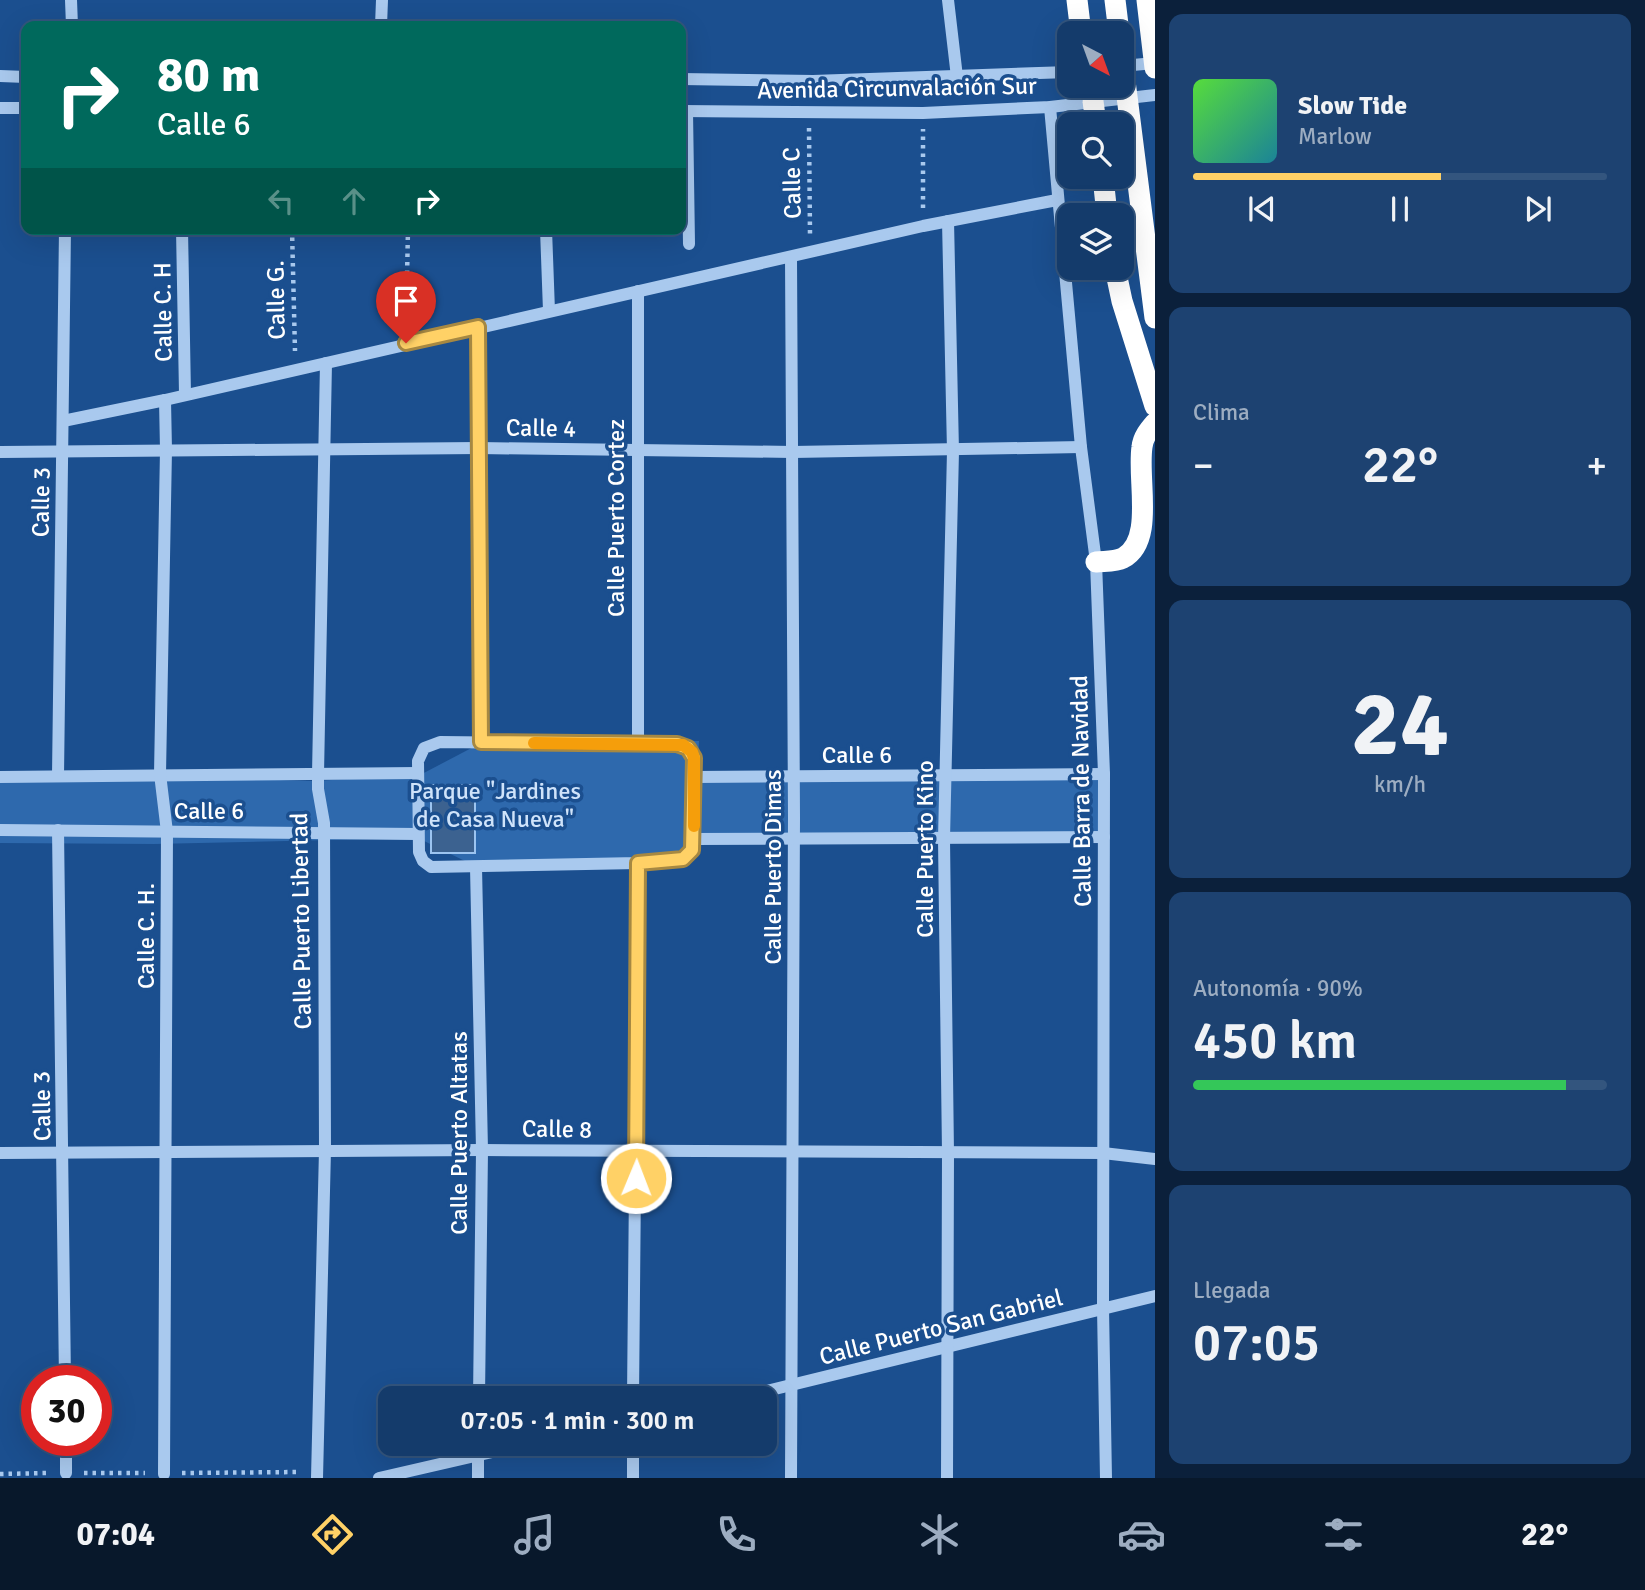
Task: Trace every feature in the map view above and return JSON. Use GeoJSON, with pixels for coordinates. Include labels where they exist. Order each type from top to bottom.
{"type":"FeatureCollection","features":[{"type":"Feature","properties":{"kind":"highway"},"geometry":{"type":"LineString","coordinates":[[1077,0],[1080,21]]}},
{"type":"Feature","properties":{"kind":"highway"},"geometry":{"type":"LineString","coordinates":[[1115,0],[1118,21]]}},
{"type":"Feature","properties":{"kind":"highway"},"geometry":{"type":"LineString","coordinates":[[1146,0],[1155,68]]}},
{"type":"Feature","properties":{"kind":"highway"},"geometry":{"type":"LineString","coordinates":[[1127,98],[1155,318]]}},
{"type":"Feature","properties":{"kind":"highway"},"geometry":{"type":"LineString","coordinates":[[1093,101],[1094,112]]}},
{"type":"Feature","properties":{"kind":"highway"},"geometry":{"type":"LineString","coordinates":[[1118,280],[1155,406]]}},
{"type":"Feature","properties":{"kind":"highway"},"geometry":{"type":"LineString","coordinates":[[1096,562],[1120,560],[1129,555],[1145,537],[1142,447],[1147,431],[1155,423]]}},
{"type":"Feature","properties":{"kind":"street"},"geometry":{"type":"LineString","coordinates":[[71,0],[72,21]]}},
{"type":"Feature","properties":{"kind":"street"},"geometry":{"type":"LineString","coordinates":[[381,21],[382,0]]}},
{"type":"Feature","properties":{"kind":"street"},"geometry":{"type":"LineString","coordinates":[[948,0],[957,78]]}},
{"type":"Feature","properties":{"kind":"street"},"geometry":{"type":"LineString","coordinates":[[1134,65],[1155,63]]}},
{"type":"Feature","properties":{"kind":"street","name":"Avenida Circunvalación Sur"},"geometry":{"type":"LineString","coordinates":[[686,79],[813,81],[1057,73]]}},
{"type":"Feature","properties":{"kind":"street"},"geometry":{"type":"LineString","coordinates":[[0,76],[21,77]]}},
{"type":"Feature","properties":{"kind":"street","name":"Avenida Circunvalación Sur"},"geometry":{"type":"LineString","coordinates":[[686,111],[923,113],[1050,107],[1155,95]]}},
{"type":"Feature","properties":{"kind":"street","name":"Calle Barra de Navidad"},"geometry":{"type":"LineString","coordinates":[[1050,107],[1081,447],[1096,562],[1104,774],[1103,1308],[1106,1478]]}},
{"type":"Feature","properties":{"kind":"street"},"geometry":{"type":"LineString","coordinates":[[0,108],[21,108]]}},
{"type":"Feature","properties":{"kind":"street"},"geometry":{"type":"LineString","coordinates":[[686,164],[689,244]]}},
{"type":"Feature","properties":{"kind":"street"},"geometry":{"type":"LineString","coordinates":[[63,421],[923,226],[1057,200]]}},
{"type":"Feature","properties":{"kind":"street","name":"Calle Puerto Kino"},"geometry":{"type":"LineString","coordinates":[[947,1478],[948,1153],[944,839],[953,450],[948,221]]}},
{"type":"Feature","properties":{"kind":"street","name":"Calle 3"},"geometry":{"type":"LineString","coordinates":[[58,776],[65,235]]}},
{"type":"Feature","properties":{"kind":"street","name":"Calle C. H"},"geometry":{"type":"LineString","coordinates":[[182,235],[185,394]]}},
{"type":"Feature","properties":{"kind":"street"},"geometry":{"type":"LineString","coordinates":[[546,235],[549,311]]}},
{"type":"Feature","properties":{"kind":"street","name":"Calle Puerto Dimas"},"geometry":{"type":"LineString","coordinates":[[791,257],[794,776],[791,1478]]}},
{"type":"Feature","properties":{"kind":"street","name":"Calle Puerto Cortez"},"geometry":{"type":"LineString","coordinates":[[638,291],[638,744]]}},
{"type":"Feature","properties":{"kind":"street"},"geometry":{"type":"LineString","coordinates":[[478,327],[481,742]]}},
{"type":"Feature","properties":{"kind":"street","name":"Calle Puerto Libertad"},"geometry":{"type":"LineString","coordinates":[[317,1478],[325,1150],[324,833],[318,774],[326,363]]}},
{"type":"Feature","properties":{"kind":"street","name":"Calle C. H."},"geometry":{"type":"LineString","coordinates":[[164,1474],[167,832],[160,774],[165,400]]}},
{"type":"Feature","properties":{"kind":"street","name":"Calle 4"},"geometry":{"type":"LineString","coordinates":[[0,452],[479,448],[793,453],[1081,447]]}},
{"type":"Feature","properties":{"kind":"street"},"geometry":{"type":"LineString","coordinates":[[431,744],[638,744],[677,744],[688,748],[694,758],[694,839],[689,856],[676,861],[638,863],[477,867],[431,867],[420,857],[418,773],[421,753],[431,744]]}},
{"type":"Feature","properties":{"kind":"street","name":"Calle 6"},"geometry":{"type":"LineString","coordinates":[[0,776],[418,773]]}},
{"type":"Feature","properties":{"kind":"street","name":"Calle 6"},"geometry":{"type":"LineString","coordinates":[[694,777],[1104,774]]}},
{"type":"Feature","properties":{"kind":"street","name":"Calle 6"},"geometry":{"type":"LineString","coordinates":[[0,830],[418,834]]}},
{"type":"Feature","properties":{"kind":"street","name":"Calle 3"},"geometry":{"type":"LineString","coordinates":[[58,830],[65,1365]]}},
{"type":"Feature","properties":{"kind":"street"},"geometry":{"type":"LineString","coordinates":[[694,839],[1104,837]]}},
{"type":"Feature","properties":{"kind":"street"},"geometry":{"type":"LineString","coordinates":[[633,1386],[638,863]]}},
{"type":"Feature","properties":{"kind":"street","name":"Calle Puerto Altatas"},"geometry":{"type":"LineString","coordinates":[[477,867],[482,1150],[479,1386]]}},
{"type":"Feature","properties":{"kind":"street","name":"Calle 8"},"geometry":{"type":"LineString","coordinates":[[0,1153],[325,1150],[792,1151],[1103,1153],[1155,1159]]}},
{"type":"Feature","properties":{"kind":"street","name":"Calle Puerto San Gabriel"},"geometry":{"type":"LineString","coordinates":[[777,1389],[1155,1296]]}},
{"type":"Feature","properties":{"kind":"street"},"geometry":{"type":"LineString","coordinates":[[66,1456],[66,1473]]}},
{"type":"Feature","properties":{"kind":"street"},"geometry":{"type":"LineString","coordinates":[[379,1478],[454,1456]]}},
{"type":"Feature","properties":{"kind":"street"},"geometry":{"type":"LineString","coordinates":[[478,1456],[478,1478]]}},
{"type":"Feature","properties":{"kind":"street"},"geometry":{"type":"LineString","coordinates":[[633,1456],[633,1478]]}},
{"type":"Feature","properties":{"kind":"path","name":"Calle C"},"geometry":{"type":"LineString","coordinates":[[808,113],[810,252]]}},
{"type":"Feature","properties":{"kind":"path"},"geometry":{"type":"LineString","coordinates":[[923,113],[923,226]]}},
{"type":"Feature","properties":{"kind":"path","name":"Calle G."},"geometry":{"type":"LineString","coordinates":[[292,235],[295,370]]}},
{"type":"Feature","properties":{"kind":"path"},"geometry":{"type":"LineString","coordinates":[[406,343],[408,235]]}},
{"type":"Feature","properties":{"kind":"green space","name":"Parque \"Jardines de Casa Nueva\""},"geometry":{"type":"Polygon","coordinates":[[[699,741],[697,776],[1098,777],[1100,837],[693,839],[692,859],[473,865],[418,838],[154,844],[0,843],[0,776],[154,776],[314,781],[420,775],[481,743],[699,741]]]}},
{"type":"Feature","properties":{"kind":"shaded area"},"geometry":{"type":"Polygon","coordinates":[[[431,785],[475,785],[475,853],[431,853],[431,785]]]}},
{"type":"Feature","properties":{"kind":"slow traffic"},"geometry":{"type":"LineString","coordinates":[[534,743],[683,745],[692,752],[694,758],[694,826]]}},
{"type":"Feature","properties":{"kind":"route"},"geometry":{"type":"LineString","coordinates":[[406,343],[478,327],[481,742],[677,744],[688,748],[694,758],[694,846],[689,856],[676,861],[638,863],[636,1178]]}}]}
